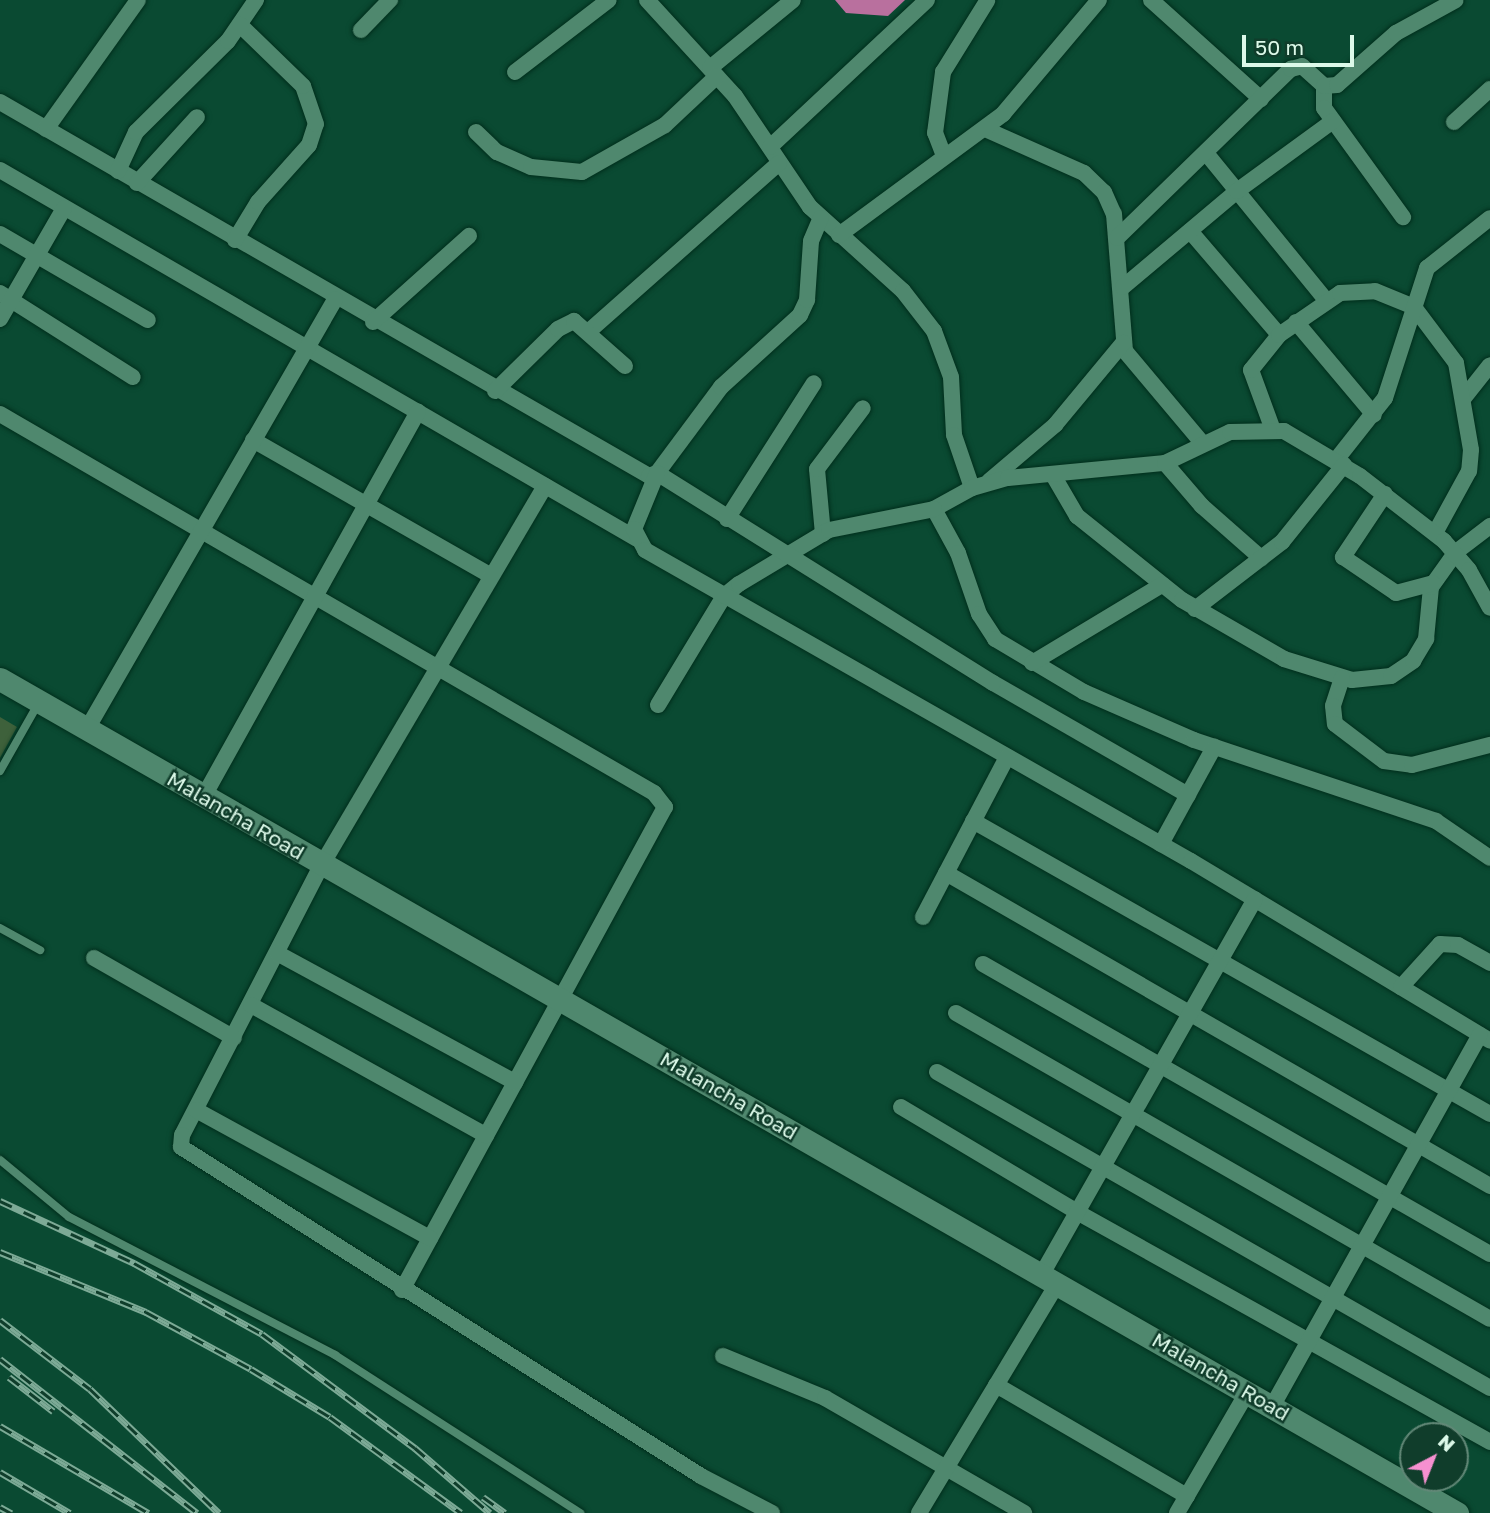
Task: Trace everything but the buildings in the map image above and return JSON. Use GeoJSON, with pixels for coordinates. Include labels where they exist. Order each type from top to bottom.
{"type":"FeatureCollection","features":[{"type":"Feature","properties":{"kind":"main road","name":"Malancha Road"},"geometry":{"type":"LineString","coordinates":[[0,679],[1457,1513]]}},
{"type":"Feature","properties":{"kind":"street"},"geometry":{"type":"LineString","coordinates":[[46,129],[138,0]]}},
{"type":"Feature","properties":{"kind":"street"},"geometry":{"type":"LineString","coordinates":[[118,171],[136,132],[240,25],[256,0]]}},
{"type":"Feature","properties":{"kind":"street"},"geometry":{"type":"LineString","coordinates":[[360,30],[390,0]]}},
{"type":"Feature","properties":{"kind":"street"},"geometry":{"type":"LineString","coordinates":[[515,72],[609,0]]}},
{"type":"Feature","properties":{"kind":"street"},"geometry":{"type":"LineString","coordinates":[[476,132],[497,152],[531,167],[582,172],[665,125],[713,72],[793,0]]}},
{"type":"Feature","properties":{"kind":"street"},"geometry":{"type":"LineString","coordinates":[[769,147],[927,0]]}},
{"type":"Feature","properties":{"kind":"street"},"geometry":{"type":"LineString","coordinates":[[839,234],[985,129],[1034,82],[1099,0]]}},
{"type":"Feature","properties":{"kind":"street"},"geometry":{"type":"LineString","coordinates":[[1151,0],[1261,99]]}},
{"type":"Feature","properties":{"kind":"street"},"geometry":{"type":"LineString","coordinates":[[1324,86],[1346,78],[1425,8],[1456,0]]}},
{"type":"Feature","properties":{"kind":"street"},"geometry":{"type":"LineString","coordinates":[[651,1],[713,72],[821,218],[903,291],[933,331],[951,377],[954,435],[972,488]]}},
{"type":"Feature","properties":{"kind":"street"},"geometry":{"type":"LineString","coordinates":[[944,156],[935,133],[943,72],[987,1]]}},
{"type":"Feature","properties":{"kind":"street"},"geometry":{"type":"LineString","coordinates":[[234,240],[258,202],[309,145],[316,124],[303,86],[240,25]]}},
{"type":"Feature","properties":{"kind":"street"},"geometry":{"type":"LineString","coordinates":[[1117,238],[1296,66],[1324,86]]}},
{"type":"Feature","properties":{"kind":"street"},"geometry":{"type":"LineString","coordinates":[[1324,86],[1324,108],[1404,217]]}},
{"type":"Feature","properties":{"kind":"street"},"geometry":{"type":"LineString","coordinates":[[1454,122],[1490,89]]}},
{"type":"Feature","properties":{"kind":"street"},"geometry":{"type":"LineString","coordinates":[[0,102],[373,322],[640,473],[657,473],[788,558],[1188,795]]}},
{"type":"Feature","properties":{"kind":"street"},"geometry":{"type":"LineString","coordinates":[[137,183],[197,117]]}},
{"type":"Feature","properties":{"kind":"street"},"geometry":{"type":"LineString","coordinates":[[1123,287],[1237,191],[1333,121]]}},
{"type":"Feature","properties":{"kind":"street"},"geometry":{"type":"LineString","coordinates":[[985,129],[1092,178],[1110,203],[1123,287],[1123,343],[1203,444]]}},
{"type":"Feature","properties":{"kind":"street"},"geometry":{"type":"LineString","coordinates":[[1206,153],[1326,300]]}},
{"type":"Feature","properties":{"kind":"street"},"geometry":{"type":"LineString","coordinates":[[588,332],[779,163]]}},
{"type":"Feature","properties":{"kind":"street"},"geometry":{"type":"LineString","coordinates":[[0,170],[308,346],[637,540],[645,550],[724,596],[1161,844],[1485,1038],[1449,1090],[1272,1405]]}},
{"type":"Feature","properties":{"kind":"street"},"geometry":{"type":"LineString","coordinates":[[0,319],[6,297],[36,256],[64,208]]}},
{"type":"Feature","properties":{"kind":"street"},"geometry":{"type":"LineString","coordinates":[[637,540],[638,515],[657,473],[721,387],[800,315],[807,300],[811,241],[821,218]]}},
{"type":"Feature","properties":{"kind":"street"},"geometry":{"type":"LineString","coordinates":[[1195,609],[1282,542],[1374,415],[1396,371],[1414,307],[1436,257],[1490,218]]}},
{"type":"Feature","properties":{"kind":"street"},"geometry":{"type":"LineString","coordinates":[[1190,231],[1279,335]]}},
{"type":"Feature","properties":{"kind":"street"},"geometry":{"type":"LineString","coordinates":[[0,234],[148,320]]}},
{"type":"Feature","properties":{"kind":"street"},"geometry":{"type":"LineString","coordinates":[[373,322],[470,236]]}},
{"type":"Feature","properties":{"kind":"street"},"geometry":{"type":"LineString","coordinates":[[1273,430],[1251,370],[1279,335],[1326,300],[1354,290],[1375,291],[1414,307],[1456,363],[1471,461],[1435,533]]}},
{"type":"Feature","properties":{"kind":"street"},"geometry":{"type":"LineString","coordinates":[[6,297],[133,377]]}},
{"type":"Feature","properties":{"kind":"street"},"geometry":{"type":"LineString","coordinates":[[87,729],[334,299]]}},
{"type":"Feature","properties":{"kind":"street"},"geometry":{"type":"LineString","coordinates":[[495,391],[567,323],[588,332],[625,366]]}},
{"type":"Feature","properties":{"kind":"street"},"geometry":{"type":"LineString","coordinates":[[1296,323],[1374,415]]}},
{"type":"Feature","properties":{"kind":"street"},"geometry":{"type":"LineString","coordinates":[[658,705],[724,596],[823,534],[934,509],[988,481],[1055,425],[1123,343]]}},
{"type":"Feature","properties":{"kind":"street"},"geometry":{"type":"LineString","coordinates":[[1463,399],[1490,365]]}},
{"type":"Feature","properties":{"kind":"street"},"geometry":{"type":"LineString","coordinates":[[727,519],[814,383]]}},
{"type":"Feature","properties":{"kind":"street"},"geometry":{"type":"LineString","coordinates":[[823,534],[817,469],[863,408]]}},
{"type":"Feature","properties":{"kind":"street"},"geometry":{"type":"LineString","coordinates":[[204,796],[418,411]]}},
{"type":"Feature","properties":{"kind":"street"},"geometry":{"type":"LineString","coordinates":[[0,414],[654,793],[665,807],[402,1290]]}},
{"type":"Feature","properties":{"kind":"street"},"geometry":{"type":"LineString","coordinates":[[988,481],[1165,463],[1203,444],[1246,428],[1273,430],[1308,442],[1385,494],[1435,533],[1456,552],[1490,608]]}},
{"type":"Feature","properties":{"kind":"street"},"geometry":{"type":"LineString","coordinates":[[253,440],[491,576]]}},
{"type":"Feature","properties":{"kind":"street"},"geometry":{"type":"LineString","coordinates":[[1165,463],[1202,506],[1261,558]]}},
{"type":"Feature","properties":{"kind":"street"},"geometry":{"type":"LineString","coordinates":[[1054,475],[1077,516],[1195,609],[1284,659],[1342,678],[1391,676],[1413,661],[1426,639],[1433,583],[1456,552],[1490,526]]}},
{"type":"Feature","properties":{"kind":"street"},"geometry":{"type":"LineString","coordinates":[[545,486],[322,864],[182,1135],[187,1154],[701,1476],[772,1513]]}},
{"type":"Feature","properties":{"kind":"street"},"geometry":{"type":"LineString","coordinates":[[1385,494],[1343,557],[1396,593],[1433,583]]}},
{"type":"Feature","properties":{"kind":"street"},"geometry":{"type":"LineString","coordinates":[[934,509],[987,629],[1032,663],[1084,692],[1214,747],[1436,821],[1490,858]]}},
{"type":"Feature","properties":{"kind":"street"},"geometry":{"type":"LineString","coordinates":[[1032,663],[1162,585]]}},
{"type":"Feature","properties":{"kind":"street"},"geometry":{"type":"LineString","coordinates":[[1342,678],[1333,706],[1335,724],[1384,761],[1412,765],[1490,745]]}},
{"type":"Feature","properties":{"kind":"street"},"geometry":{"type":"LineString","coordinates":[[1161,844],[1214,747]]}},
{"type":"Feature","properties":{"kind":"street"},"geometry":{"type":"LineString","coordinates":[[923,917],[1007,757]]}},
{"type":"Feature","properties":{"kind":"street"},"geometry":{"type":"LineString","coordinates":[[973,821],[1490,1114]]}},
{"type":"Feature","properties":{"kind":"street"},"geometry":{"type":"LineString","coordinates":[[946,873],[1192,1010],[1490,1186]]}},
{"type":"Feature","properties":{"kind":"street"},"geometry":{"type":"LineString","coordinates":[[919,1513],[996,1385],[1050,1278],[1077,1212],[1255,899]]}},
{"type":"Feature","properties":{"kind":"street"},"geometry":{"type":"LineString","coordinates":[[1401,988],[1440,944],[1458,945],[1490,963]]}},
{"type":"Feature","properties":{"kind":"street"},"geometry":{"type":"LineString","coordinates":[[277,953],[515,1082]]}},
{"type":"Feature","properties":{"kind":"street"},"geometry":{"type":"LineString","coordinates":[[94,958],[234,1038]]}},
{"type":"Feature","properties":{"kind":"street"},"geometry":{"type":"LineString","coordinates":[[983,964],[1490,1254]]}},
{"type":"Feature","properties":{"kind":"street"},"geometry":{"type":"LineString","coordinates":[[251,1005],[486,1135]]}},
{"type":"Feature","properties":{"kind":"street"},"geometry":{"type":"LineString","coordinates":[[956,1013],[1490,1319]]}},
{"type":"Feature","properties":{"kind":"street"},"geometry":{"type":"LineString","coordinates":[[937,1072],[1334,1296],[1490,1388]]}},
{"type":"Feature","properties":{"kind":"street"},"geometry":{"type":"LineString","coordinates":[[901,1107],[1077,1212],[1490,1442]]}},
{"type":"Feature","properties":{"kind":"street"},"geometry":{"type":"LineString","coordinates":[[195,1111],[430,1238]]}},
{"type":"Feature","properties":{"kind":"street"},"geometry":{"type":"LineString","coordinates":[[723,1356],[825,1398],[945,1470],[1024,1513]]}},
{"type":"Feature","properties":{"kind":"street"},"geometry":{"type":"LineString","coordinates":[[996,1385],[1182,1508],[1248,1391]]}},
{"type":"Feature","properties":{"kind":"lane"},"geometry":{"type":"LineString","coordinates":[[0,771],[40,702]]}},
{"type":"Feature","properties":{"kind":"lane"},"geometry":{"type":"LineString","coordinates":[[0,928],[40,950]]}},
{"type":"Feature","properties":{"kind":"lane"},"geometry":{"type":"LineString","coordinates":[[0,1160],[69,1217],[335,1355],[580,1513]]}},
{"type":"Feature","properties":{"kind":"shaded area"},"geometry":{"type":"Polygon","coordinates":[[[835,0],[905,0],[888,16],[846,13],[835,0]]]}},
{"type":"Feature","properties":{"kind":"railway"},"geometry":{"type":"LineString","coordinates":[[0,1201],[134,1263],[262,1334],[415,1448],[490,1513]]}},
{"type":"Feature","properties":{"kind":"railway"},"geometry":{"type":"LineString","coordinates":[[0,1252],[146,1312],[251,1369],[330,1417],[461,1513]]}},
{"type":"Feature","properties":{"kind":"railway"},"geometry":{"type":"LineString","coordinates":[[0,1320],[90,1389],[219,1513]]}},
{"type":"Feature","properties":{"kind":"railway"},"geometry":{"type":"LineString","coordinates":[[0,1359],[197,1513]]}},
{"type":"Feature","properties":{"kind":"railway"},"geometry":{"type":"LineString","coordinates":[[9,1377],[53,1411]]}},
{"type":"Feature","properties":{"kind":"railway"},"geometry":{"type":"LineString","coordinates":[[0,1426],[148,1513]]}},
{"type":"Feature","properties":{"kind":"railway"},"geometry":{"type":"LineString","coordinates":[[0,1472],[70,1513]]}},
{"type":"Feature","properties":{"kind":"railway"},"geometry":{"type":"LineString","coordinates":[[483,1497],[505,1513]]}},
{"type":"Feature","properties":{"kind":"railway"},"geometry":{"type":"LineString","coordinates":[[0,1507],[11,1513]]}}]}
